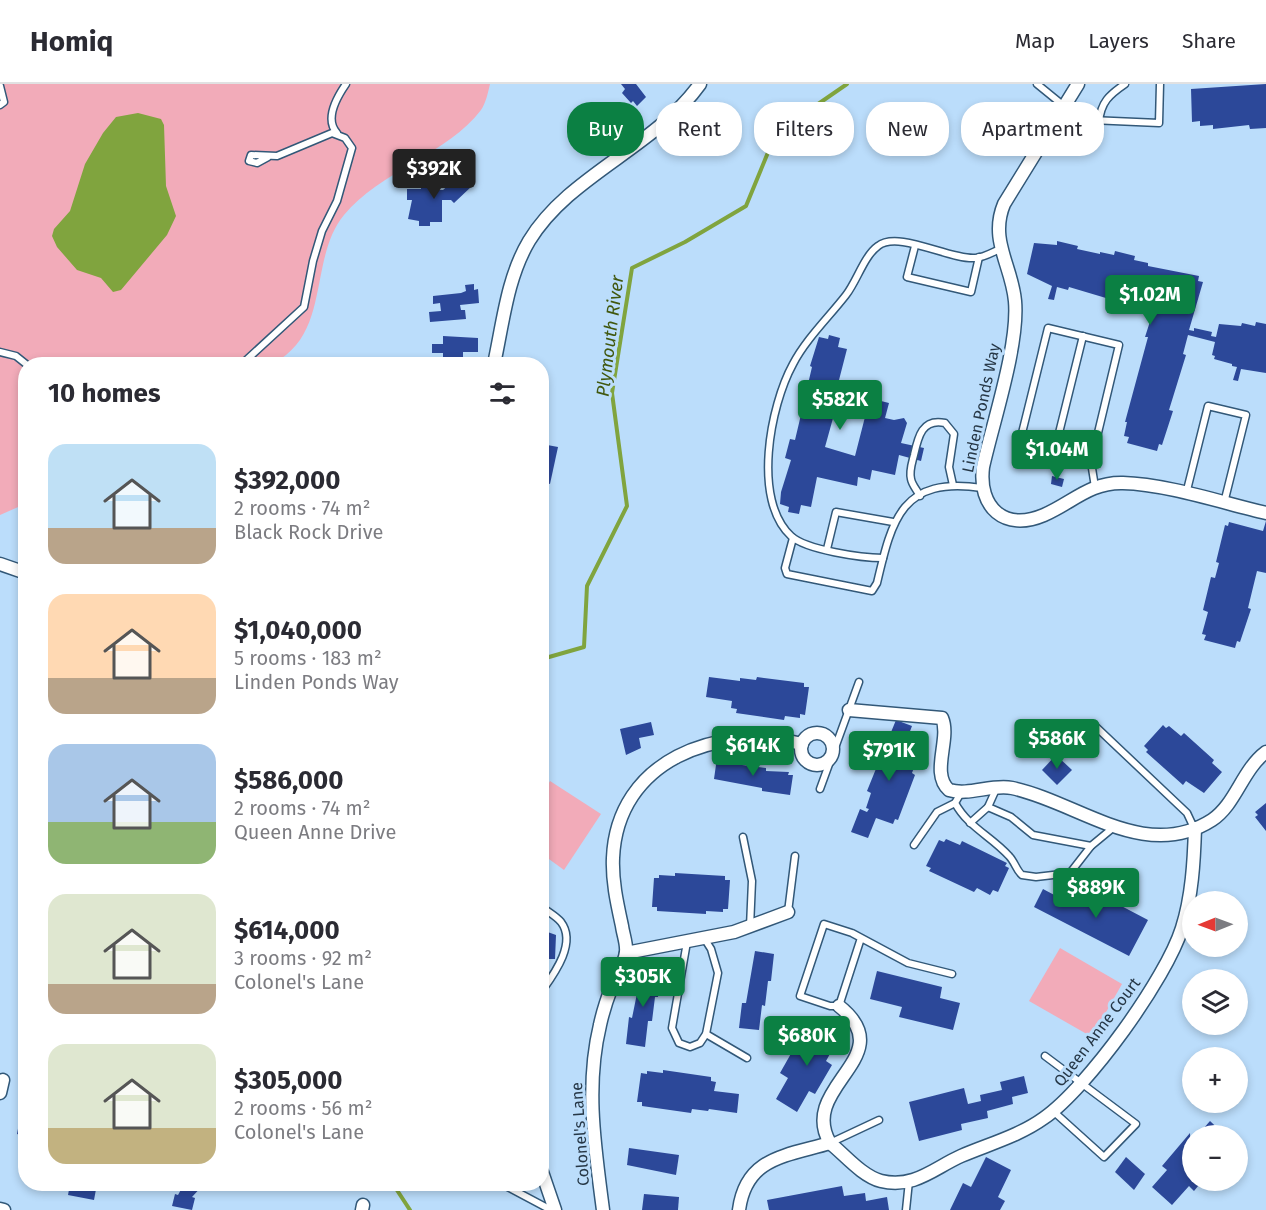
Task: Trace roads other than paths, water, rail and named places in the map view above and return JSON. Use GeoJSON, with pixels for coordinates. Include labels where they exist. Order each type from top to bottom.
{"type":"FeatureCollection","features":[{"type":"Feature","properties":{"kind":"street"},"geometry":{"type":"LineString","coordinates":[[495,357],[512,278],[528,243],[545,218],[567,196],[661,125],[687,102],[700,84]]}},
{"type":"Feature","properties":{"kind":"street","name":"Linden Ponds Way"},"geometry":{"type":"LineString","coordinates":[[1067,102],[1078,84]]}},
{"type":"Feature","properties":{"kind":"street","name":"Linden Ponds Way"},"geometry":{"type":"LineString","coordinates":[[1033,156],[1004,204],[998,231],[1000,249],[1013,284],[1016,319],[983,467],[981,488],[989,507],[1005,518],[1017,520],[1046,515],[1095,487],[1132,484],[1266,513]]}},
{"type":"Feature","properties":{"kind":"street"},"geometry":{"type":"LineString","coordinates":[[0,564],[18,570]]}},
{"type":"Feature","properties":{"kind":"street"},"geometry":{"type":"LineString","coordinates":[[849,710],[942,718],[944,728],[941,779],[949,790],[962,791],[997,787],[1018,790],[1115,826],[1158,836],[1176,834],[1194,828],[1223,810],[1250,769],[1266,752]]}},
{"type":"Feature","properties":{"kind":"street"},"geometry":{"type":"LineString","coordinates":[[811,733],[822,733],[833,744],[833,754],[822,765],[811,764],[803,757],[801,744],[811,733]]}},
{"type":"Feature","properties":{"kind":"street"},"geometry":{"type":"LineString","coordinates":[[788,912],[750,928],[626,953],[614,889],[613,846],[621,818],[639,788],[667,762],[695,747],[722,739],[751,738],[801,744]]}},
{"type":"Feature","properties":{"kind":"street","name":"Queen Anne Court"},"geometry":{"type":"LineString","coordinates":[[830,1143],[879,1180],[909,1181],[929,1176],[957,1158],[1032,1126],[1053,1111],[1083,1082],[1136,1012],[1177,942],[1186,913],[1194,850],[1194,828]]}},
{"type":"Feature","properties":{"kind":"street","name":"Colonel's Lane"},"geometry":{"type":"LineString","coordinates":[[603,1210],[592,1111],[592,1075],[605,1005],[626,953]]}},
{"type":"Feature","properties":{"kind":"street"},"geometry":{"type":"LineString","coordinates":[[739,1210],[746,1181],[760,1166],[772,1160],[830,1143],[822,1119],[824,1104],[849,1071],[860,1045],[853,1020],[839,1006]]}},
{"type":"Feature","properties":{"kind":"street"},"geometry":{"type":"LineString","coordinates":[[0,1093],[3,1080]]}},
{"type":"Feature","properties":{"kind":"street"},"geometry":{"type":"LineString","coordinates":[[548,1191],[553,1210]]}},
{"type":"Feature","properties":{"kind":"lane"},"geometry":{"type":"LineString","coordinates":[[250,357],[304,307],[313,261],[322,231],[338,201],[352,155],[349,142],[338,134],[332,124],[333,109],[346,84]]}},
{"type":"Feature","properties":{"kind":"lane"},"geometry":{"type":"LineString","coordinates":[[1037,84],[1059,102]]}},
{"type":"Feature","properties":{"kind":"lane"},"geometry":{"type":"LineString","coordinates":[[1104,102],[1125,84]]}},
{"type":"Feature","properties":{"kind":"lane"},"geometry":{"type":"LineString","coordinates":[[1104,122],[1159,123],[1160,84]]}},
{"type":"Feature","properties":{"kind":"lane"},"geometry":{"type":"LineString","coordinates":[[0,86],[4,102],[0,105]]}},
{"type":"Feature","properties":{"kind":"lane"},"geometry":{"type":"LineString","coordinates":[[259,160],[277,156],[324,135],[338,134]]}},
{"type":"Feature","properties":{"kind":"lane"},"geometry":{"type":"LineString","coordinates":[[883,558],[868,558],[803,543],[793,538],[774,514],[767,455],[784,382],[794,362],[854,285],[876,246],[890,240],[973,259],[1000,249]]}},
{"type":"Feature","properties":{"kind":"lane"},"geometry":{"type":"LineString","coordinates":[[915,246],[907,277],[971,292],[979,257]]}},
{"type":"Feature","properties":{"kind":"lane"},"geometry":{"type":"LineString","coordinates":[[1093,451],[1022,433],[1048,328],[1119,345],[1093,451],[1091,473],[1095,487]]}},
{"type":"Feature","properties":{"kind":"lane"},"geometry":{"type":"LineString","coordinates":[[1057,441],[1083,336]]}},
{"type":"Feature","properties":{"kind":"lane"},"geometry":{"type":"LineString","coordinates":[[0,352],[18,358]]}},
{"type":"Feature","properties":{"kind":"lane"},"geometry":{"type":"LineString","coordinates":[[1186,495],[1208,406],[1246,415],[1224,504]]}},
{"type":"Feature","properties":{"kind":"lane"},"geometry":{"type":"LineString","coordinates":[[920,496],[910,471],[918,436],[924,426],[932,422],[945,423],[954,434],[949,467],[953,485]]}},
{"type":"Feature","properties":{"kind":"lane"},"geometry":{"type":"LineString","coordinates":[[793,538],[785,568],[786,574],[867,592],[872,591],[877,583],[893,522],[901,511],[920,496],[940,487],[953,485],[981,488]]}},
{"type":"Feature","properties":{"kind":"lane"},"geometry":{"type":"LineString","coordinates":[[827,549],[836,512],[893,522]]}},
{"type":"Feature","properties":{"kind":"lane"},"geometry":{"type":"LineString","coordinates":[[820,789],[859,682]]}},
{"type":"Feature","properties":{"kind":"lane"},"geometry":{"type":"LineString","coordinates":[[1094,725],[1187,813],[1194,828]]}},
{"type":"Feature","properties":{"kind":"lane"},"geometry":{"type":"LineString","coordinates":[[970,824],[988,807],[997,787]]}},
{"type":"Feature","properties":{"kind":"lane"},"geometry":{"type":"LineString","coordinates":[[914,845],[937,812],[956,803],[962,791]]}},
{"type":"Feature","properties":{"kind":"lane"},"geometry":{"type":"LineString","coordinates":[[956,803],[970,824],[1008,854],[1023,875],[1036,877],[1078,874],[1129,897]]}},
{"type":"Feature","properties":{"kind":"lane"},"geometry":{"type":"LineString","coordinates":[[988,807],[1011,817],[1033,835],[1092,846]]}},
{"type":"Feature","properties":{"kind":"lane"},"geometry":{"type":"LineString","coordinates":[[1070,873],[1092,846],[1115,826]]}},
{"type":"Feature","properties":{"kind":"lane"},"geometry":{"type":"LineString","coordinates":[[743,837],[752,881],[750,928]]}},
{"type":"Feature","properties":{"kind":"lane"},"geometry":{"type":"LineString","coordinates":[[788,912],[795,856]]}},
{"type":"Feature","properties":{"kind":"lane"},"geometry":{"type":"LineString","coordinates":[[549,912],[564,927],[565,940],[557,968],[549,980]]}},
{"type":"Feature","properties":{"kind":"lane"},"geometry":{"type":"LineString","coordinates":[[861,938],[839,1006],[830,1006],[800,996],[824,924],[861,938],[908,963],[952,974]]}},
{"type":"Feature","properties":{"kind":"lane"},"geometry":{"type":"LineString","coordinates":[[687,941],[672,1028],[678,1043],[690,1047],[700,1043],[706,1034],[718,973],[711,949],[704,938]]}},
{"type":"Feature","properties":{"kind":"lane"},"geometry":{"type":"LineString","coordinates":[[706,1034],[747,1058]]}},
{"type":"Feature","properties":{"kind":"lane"},"geometry":{"type":"LineString","coordinates":[[1045,1056],[1083,1082],[1136,1124],[1104,1157],[1053,1111]]}},
{"type":"Feature","properties":{"kind":"lane"},"geometry":{"type":"LineString","coordinates":[[830,1143],[879,1120]]}},
{"type":"Feature","properties":{"kind":"lane"},"geometry":{"type":"LineString","coordinates":[[906,1210],[909,1181]]}},
{"type":"Feature","properties":{"kind":"lane"},"geometry":{"type":"LineString","coordinates":[[516,1191],[553,1210]]}},
{"type":"Feature","properties":{"kind":"waterway","name":"Plymouth River"},"geometry":{"type":"LineString","coordinates":[[549,657],[584,647],[587,586],[627,506],[612,393],[632,268],[685,242],[746,206],[776,133],[847,84]]}},
{"type":"Feature","properties":{"kind":"waterway","name":"Plymouth River"},"geometry":{"type":"LineString","coordinates":[[398,1191],[410,1210]]}}]}
